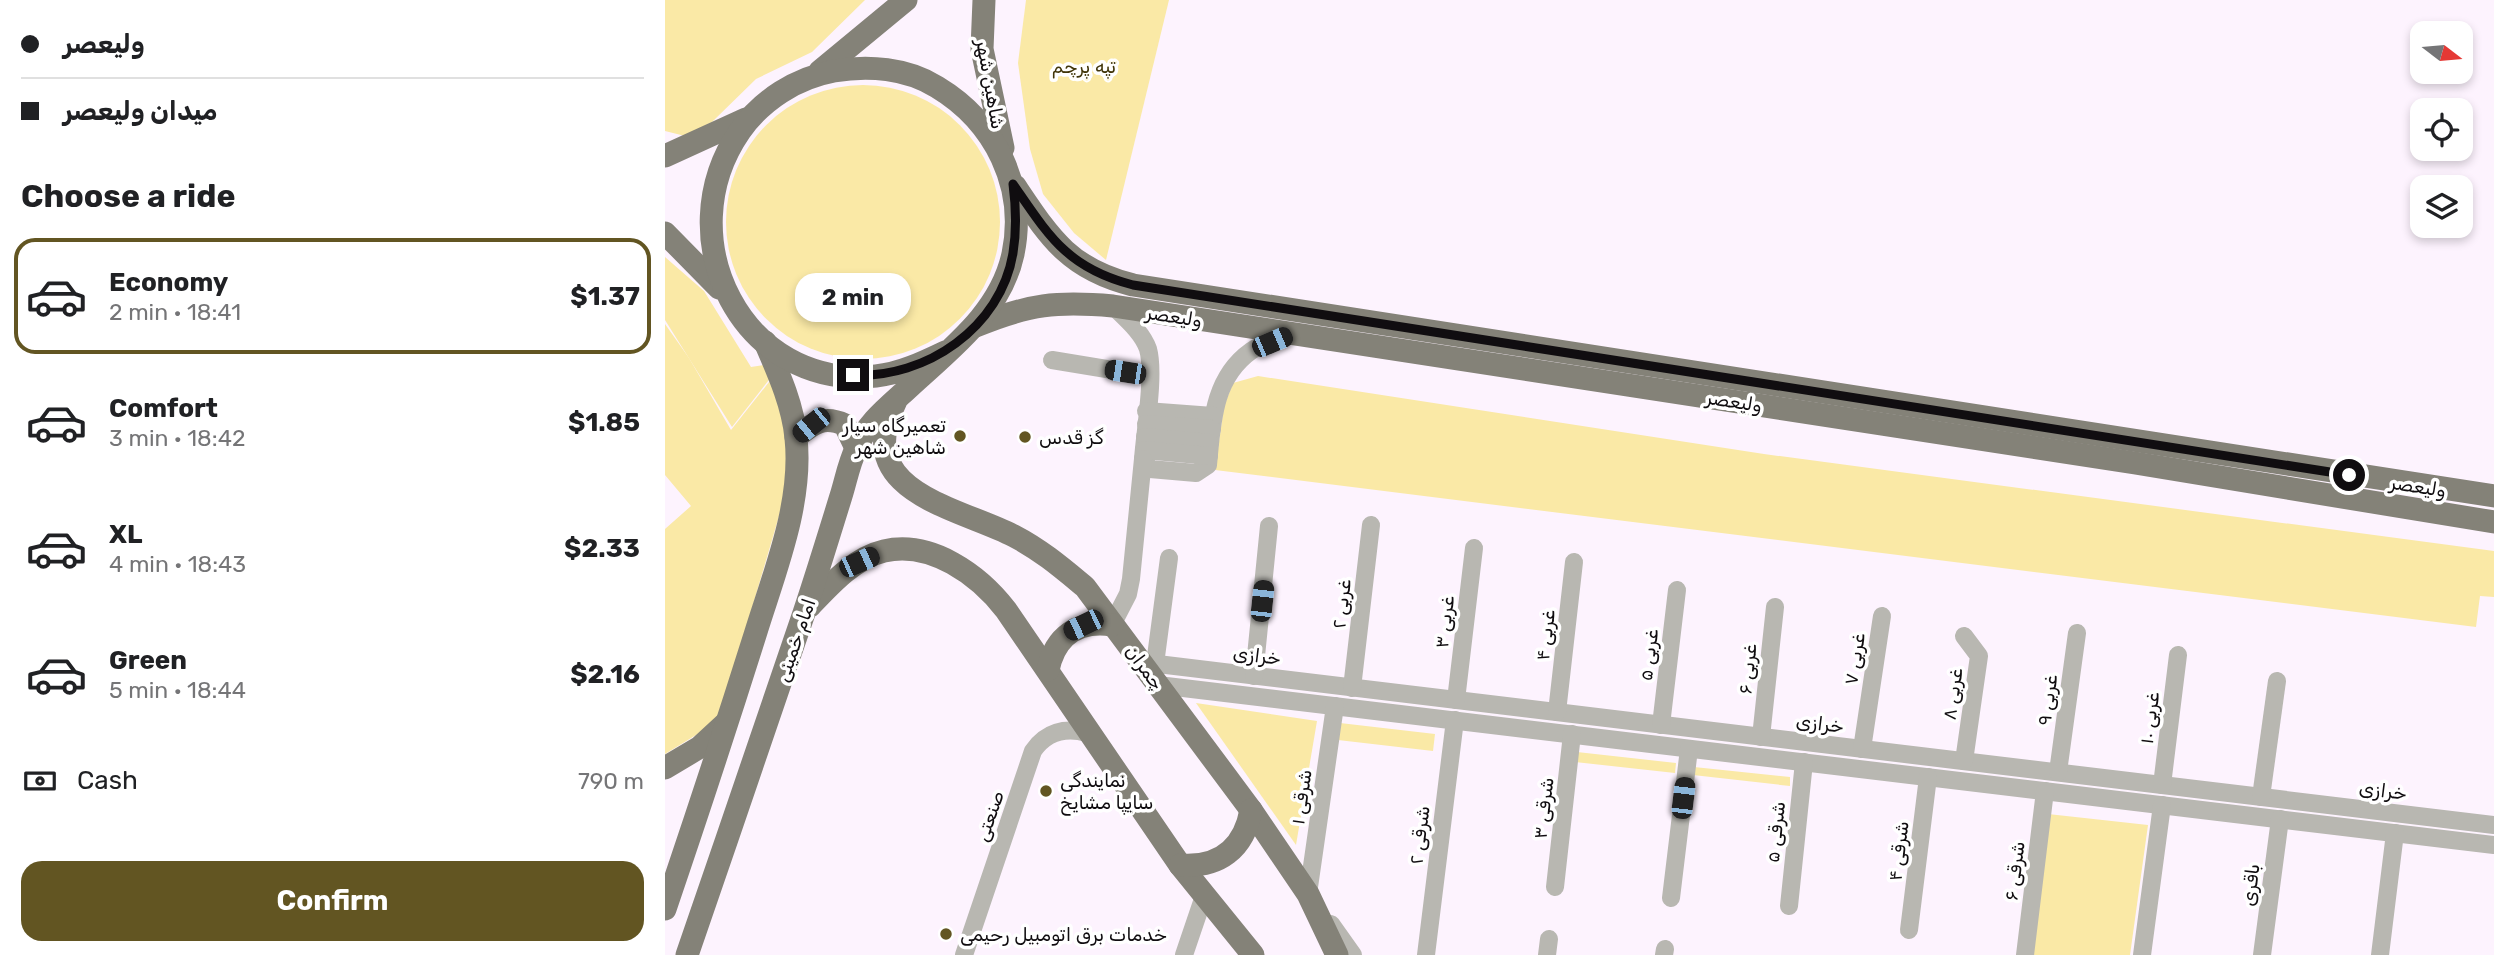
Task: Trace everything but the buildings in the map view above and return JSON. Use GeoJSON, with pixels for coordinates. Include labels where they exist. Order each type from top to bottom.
{"type":"FeatureCollection","features":[{"type":"Feature","properties":{"kind":"main road"},"geometry":{"type":"LineString","coordinates":[[733,305],[716,269],[709,229],[712,189],[726,151],[749,118],[779,92],[816,75],[906,0]]}},
{"type":"Feature","properties":{"kind":"main road","name":"شاهین شهر"},"geometry":{"type":"LineString","coordinates":[[976,326],[999,293],[1013,255],[1017,215],[982,49],[984,0]]}},
{"type":"Feature","properties":{"kind":"main road","name":"ولیعصر"},"geometry":{"type":"LineString","coordinates":[[816,75],[855,67],[869,68],[896,71],[934,84],[967,108],[992,138],[1010,176],[1043,228],[1073,258],[1093,273],[1133,285],[2494,496]]}},
{"type":"Feature","properties":{"kind":"main road"},"geometry":{"type":"LineString","coordinates":[[665,156],[749,118]]}},
{"type":"Feature","properties":{"kind":"main road"},"geometry":{"type":"LineString","coordinates":[[665,233],[703,269],[765,342],[798,362],[847,375],[873,376],[911,369],[945,352],[976,326]]}},
{"type":"Feature","properties":{"kind":"main road","name":"ولیعصر"},"geometry":{"type":"LineString","coordinates":[[976,326],[1028,306],[1078,303],[1113,306],[2135,463],[2494,522]]}},
{"type":"Feature","properties":{"kind":"main road","name":"امام خمینی"},"geometry":{"type":"LineString","coordinates":[[665,909],[728,721],[791,510],[796,474],[796,437],[784,390],[765,342]]}},
{"type":"Feature","properties":{"kind":"main road","name":"امام خمینی"},"geometry":{"type":"LineString","coordinates":[[687,955],[805,610],[856,448],[871,422],[945,352]]}},
{"type":"Feature","properties":{"kind":"main road","name":"چمران"},"geometry":{"type":"LineString","coordinates":[[898,397],[884,426],[884,444],[890,464],[899,479],[918,494],[1014,536],[1050,558],[1084,587],[1112,625],[1152,670],[1251,810],[1308,894],[1337,955]]}},
{"type":"Feature","properties":{"kind":"main road"},"geometry":{"type":"LineString","coordinates":[[796,437],[811,425],[828,419],[845,425],[856,448]]}},
{"type":"Feature","properties":{"kind":"main road"},"geometry":{"type":"LineString","coordinates":[[805,610],[832,582],[859,562],[884,551],[916,551],[944,559],[990,590],[1048,670],[1087,733],[1180,865],[1253,955]]}},
{"type":"Feature","properties":{"kind":"main road"},"geometry":{"type":"LineString","coordinates":[[1048,670],[1051,655],[1069,632],[1098,623],[1112,625]]}},
{"type":"Feature","properties":{"kind":"main road"},"geometry":{"type":"LineString","coordinates":[[665,768],[700,747],[728,721]]}},
{"type":"Feature","properties":{"kind":"main road"},"geometry":{"type":"LineString","coordinates":[[1180,865],[1214,863],[1229,854],[1241,842],[1251,810]]}},
{"type":"Feature","properties":{"kind":"street"},"geometry":{"type":"LineString","coordinates":[[1112,625],[1128,594],[1131,579],[1149,376],[1147,347],[1137,331],[1113,306]]}},
{"type":"Feature","properties":{"kind":"street"},"geometry":{"type":"LineString","coordinates":[[1145,436],[1150,470],[1196,473],[1207,466],[1222,383],[1234,366],[1252,350],[1291,334]]}},
{"type":"Feature","properties":{"kind":"street"},"geometry":{"type":"LineString","coordinates":[[1052,360],[1149,376]]}},
{"type":"Feature","properties":{"kind":"street"},"geometry":{"type":"LineString","coordinates":[[1145,436],[1211,436]]}},
{"type":"Feature","properties":{"kind":"street"},"geometry":{"type":"LineString","coordinates":[[1145,436],[1211,436]]}},
{"type":"Feature","properties":{"kind":"street","name":"۲ غربی"},"geometry":{"type":"LineString","coordinates":[[1352,688],[1371,525]]}},
{"type":"Feature","properties":{"kind":"street"},"geometry":{"type":"LineString","coordinates":[[1254,676],[1269,526]]}},
{"type":"Feature","properties":{"kind":"street","name":"۳ غربی"},"geometry":{"type":"LineString","coordinates":[[1456,700],[1474,548]]}},
{"type":"Feature","properties":{"kind":"street"},"geometry":{"type":"LineString","coordinates":[[1169,558],[1152,670],[1335,706],[2494,845]]}},
{"type":"Feature","properties":{"kind":"street","name":"۴ غربی"},"geometry":{"type":"LineString","coordinates":[[1557,712],[1574,562]]}},
{"type":"Feature","properties":{"kind":"street","name":"۵ غربی"},"geometry":{"type":"LineString","coordinates":[[1661,725],[1677,590]]}},
{"type":"Feature","properties":{"kind":"street","name":"۶ غربی"},"geometry":{"type":"LineString","coordinates":[[1749,756],[1756,736],[1775,607]]}},
{"type":"Feature","properties":{"kind":"street","name":"۷ غربی"},"geometry":{"type":"LineString","coordinates":[[1861,749],[1882,616]]}},
{"type":"Feature","properties":{"kind":"street","name":"۹ غربی"},"geometry":{"type":"LineString","coordinates":[[2058,772],[2077,633]]}},
{"type":"Feature","properties":{"kind":"street","name":"۸ غربی"},"geometry":{"type":"LineString","coordinates":[[1964,636],[1979,656],[1964,761]]}},
{"type":"Feature","properties":{"kind":"street","name":"۱۰ غربی"},"geometry":{"type":"LineString","coordinates":[[2162,785],[2178,656]]}},
{"type":"Feature","properties":{"kind":"street","name":"خرازی"},"geometry":{"type":"LineString","coordinates":[[1152,670],[1254,676],[2494,825]]}},
{"type":"Feature","properties":{"kind":"street"},"geometry":{"type":"LineString","coordinates":[[2261,797],[2277,681]]}},
{"type":"Feature","properties":{"kind":"street","name":"۱ شرقی"},"geometry":{"type":"LineString","coordinates":[[1308,894],[1335,706]]}},
{"type":"Feature","properties":{"kind":"street","name":"۲ شرقی"},"geometry":{"type":"LineString","coordinates":[[1426,955],[1455,720]]}},
{"type":"Feature","properties":{"kind":"street","name":"صنعتی"},"geometry":{"type":"LineString","coordinates":[[964,955],[1033,751],[1047,735],[1073,729],[1087,733]]}},
{"type":"Feature","properties":{"kind":"street","name":"۳ شرقی"},"geometry":{"type":"LineString","coordinates":[[1555,887],[1572,734]]}},
{"type":"Feature","properties":{"kind":"street"},"geometry":{"type":"LineString","coordinates":[[1671,898],[1689,749]]}},
{"type":"Feature","properties":{"kind":"street","name":"۵ شرقی"},"geometry":{"type":"LineString","coordinates":[[1789,906],[1804,762]]}},
{"type":"Feature","properties":{"kind":"street"},"geometry":{"type":"LineString","coordinates":[[1984,784],[1987,764]]}},
{"type":"Feature","properties":{"kind":"street","name":"۴ شرقی"},"geometry":{"type":"LineString","coordinates":[[1909,930],[1928,777]]}},
{"type":"Feature","properties":{"kind":"street","name":"۶ شرقی"},"geometry":{"type":"LineString","coordinates":[[2025,955],[2045,791]]}},
{"type":"Feature","properties":{"kind":"street"},"geometry":{"type":"LineString","coordinates":[[2142,955],[2162,805]]}},
{"type":"Feature","properties":{"kind":"street","name":"باقری"},"geometry":{"type":"LineString","coordinates":[[2262,955],[2280,819]]}},
{"type":"Feature","properties":{"kind":"street"},"geometry":{"type":"LineString","coordinates":[[2381,955],[2395,833]]}},
{"type":"Feature","properties":{"kind":"street","name":"چمران"},"geometry":{"type":"LineString","coordinates":[[1308,894],[1353,955]]}},
{"type":"Feature","properties":{"kind":"street"},"geometry":{"type":"LineString","coordinates":[[1184,955],[1204,896]]}},
{"type":"Feature","properties":{"kind":"street"},"geometry":{"type":"LineString","coordinates":[[1225,923],[1244,955]]}},
{"type":"Feature","properties":{"kind":"green space"},"geometry":{"type":"Polygon","coordinates":[[[665,0],[865,0],[812,52],[756,79],[712,122],[685,136],[665,131],[665,0]]]}},
{"type":"Feature","properties":{"kind":"green space","name":"تپه پرچم"},"geometry":{"type":"Polygon","coordinates":[[[1026,0],[1169,0],[1106,260],[1074,233],[1043,194],[1030,149],[1018,63],[1026,0]]]}},
{"type":"Feature","properties":{"kind":"green space"},"geometry":{"type":"Polygon","coordinates":[[[863,85],[903,91],[939,108],[960,125],[977,146],[994,182],[1000,222],[994,262],[977,298],[960,319],[939,336],[903,353],[863,359],[823,353],[787,336],[766,319],[749,298],[732,262],[726,222],[732,182],[749,146],[766,125],[787,108],[823,91],[863,85]]]}},
{"type":"Feature","properties":{"kind":"green space"},"geometry":{"type":"Polygon","coordinates":[[[665,257],[704,291],[751,367],[770,364],[772,376],[732,427],[665,320],[665,257]]]}},
{"type":"Feature","properties":{"kind":"green space"},"geometry":{"type":"Polygon","coordinates":[[[665,324],[689,358],[731,430],[773,377],[783,406],[789,482],[719,721],[665,754],[665,529],[691,506],[665,475],[665,324]]]}},
{"type":"Feature","properties":{"kind":"green space"},"geometry":{"type":"Polygon","coordinates":[[[1258,376],[1764,454],[2494,551],[2494,597],[2480,596],[2476,627],[1215,470],[1224,406],[1233,383],[1258,376]]]}},
{"type":"Feature","properties":{"kind":"green space"},"geometry":{"type":"Polygon","coordinates":[[[1196,703],[1317,721],[1296,845],[1196,703]]]}},
{"type":"Feature","properties":{"kind":"green space"},"geometry":{"type":"Polygon","coordinates":[[[1340,723],[1435,734],[1433,751],[1338,740],[1340,723]]]}},
{"type":"Feature","properties":{"kind":"green space"},"geometry":{"type":"Polygon","coordinates":[[[1577,752],[1676,763],[1675,773],[1575,762],[1577,752]]]}},
{"type":"Feature","properties":{"kind":"green space"},"geometry":{"type":"Polygon","coordinates":[[[1694,767],[1790,777],[1790,786],[1693,775],[1694,767]]]}},
{"type":"Feature","properties":{"kind":"green space"},"geometry":{"type":"Polygon","coordinates":[[[2048,814],[2148,825],[2130,955],[2032,955],[2048,814]]]}},
{"type":"Feature","properties":{"kind":"place","name":"تعمیرگاه سیار شاهین شهر"},"geometry":{"type":"Point","coordinates":[960,436]}},
{"type":"Feature","properties":{"kind":"place","name":"گز قدس"},"geometry":{"type":"Point","coordinates":[1025,437]}},
{"type":"Feature","properties":{"kind":"place","name":"نمایندگی سایپا مشایخ"},"geometry":{"type":"Point","coordinates":[1046,791]}},
{"type":"Feature","properties":{"kind":"place","name":"خدمات برق اتومبیل رحیمی"},"geometry":{"type":"Point","coordinates":[946,934]}},
{"type":"Feature","properties":{"kind":"route"},"geometry":{"type":"LineString","coordinates":[[853,375],[873,376],[911,369],[945,352],[976,326],[999,293],[1013,255],[1017,215],[1013,184],[1043,228],[1073,258],[1093,273],[1133,285],[2349,475]]}}]}
